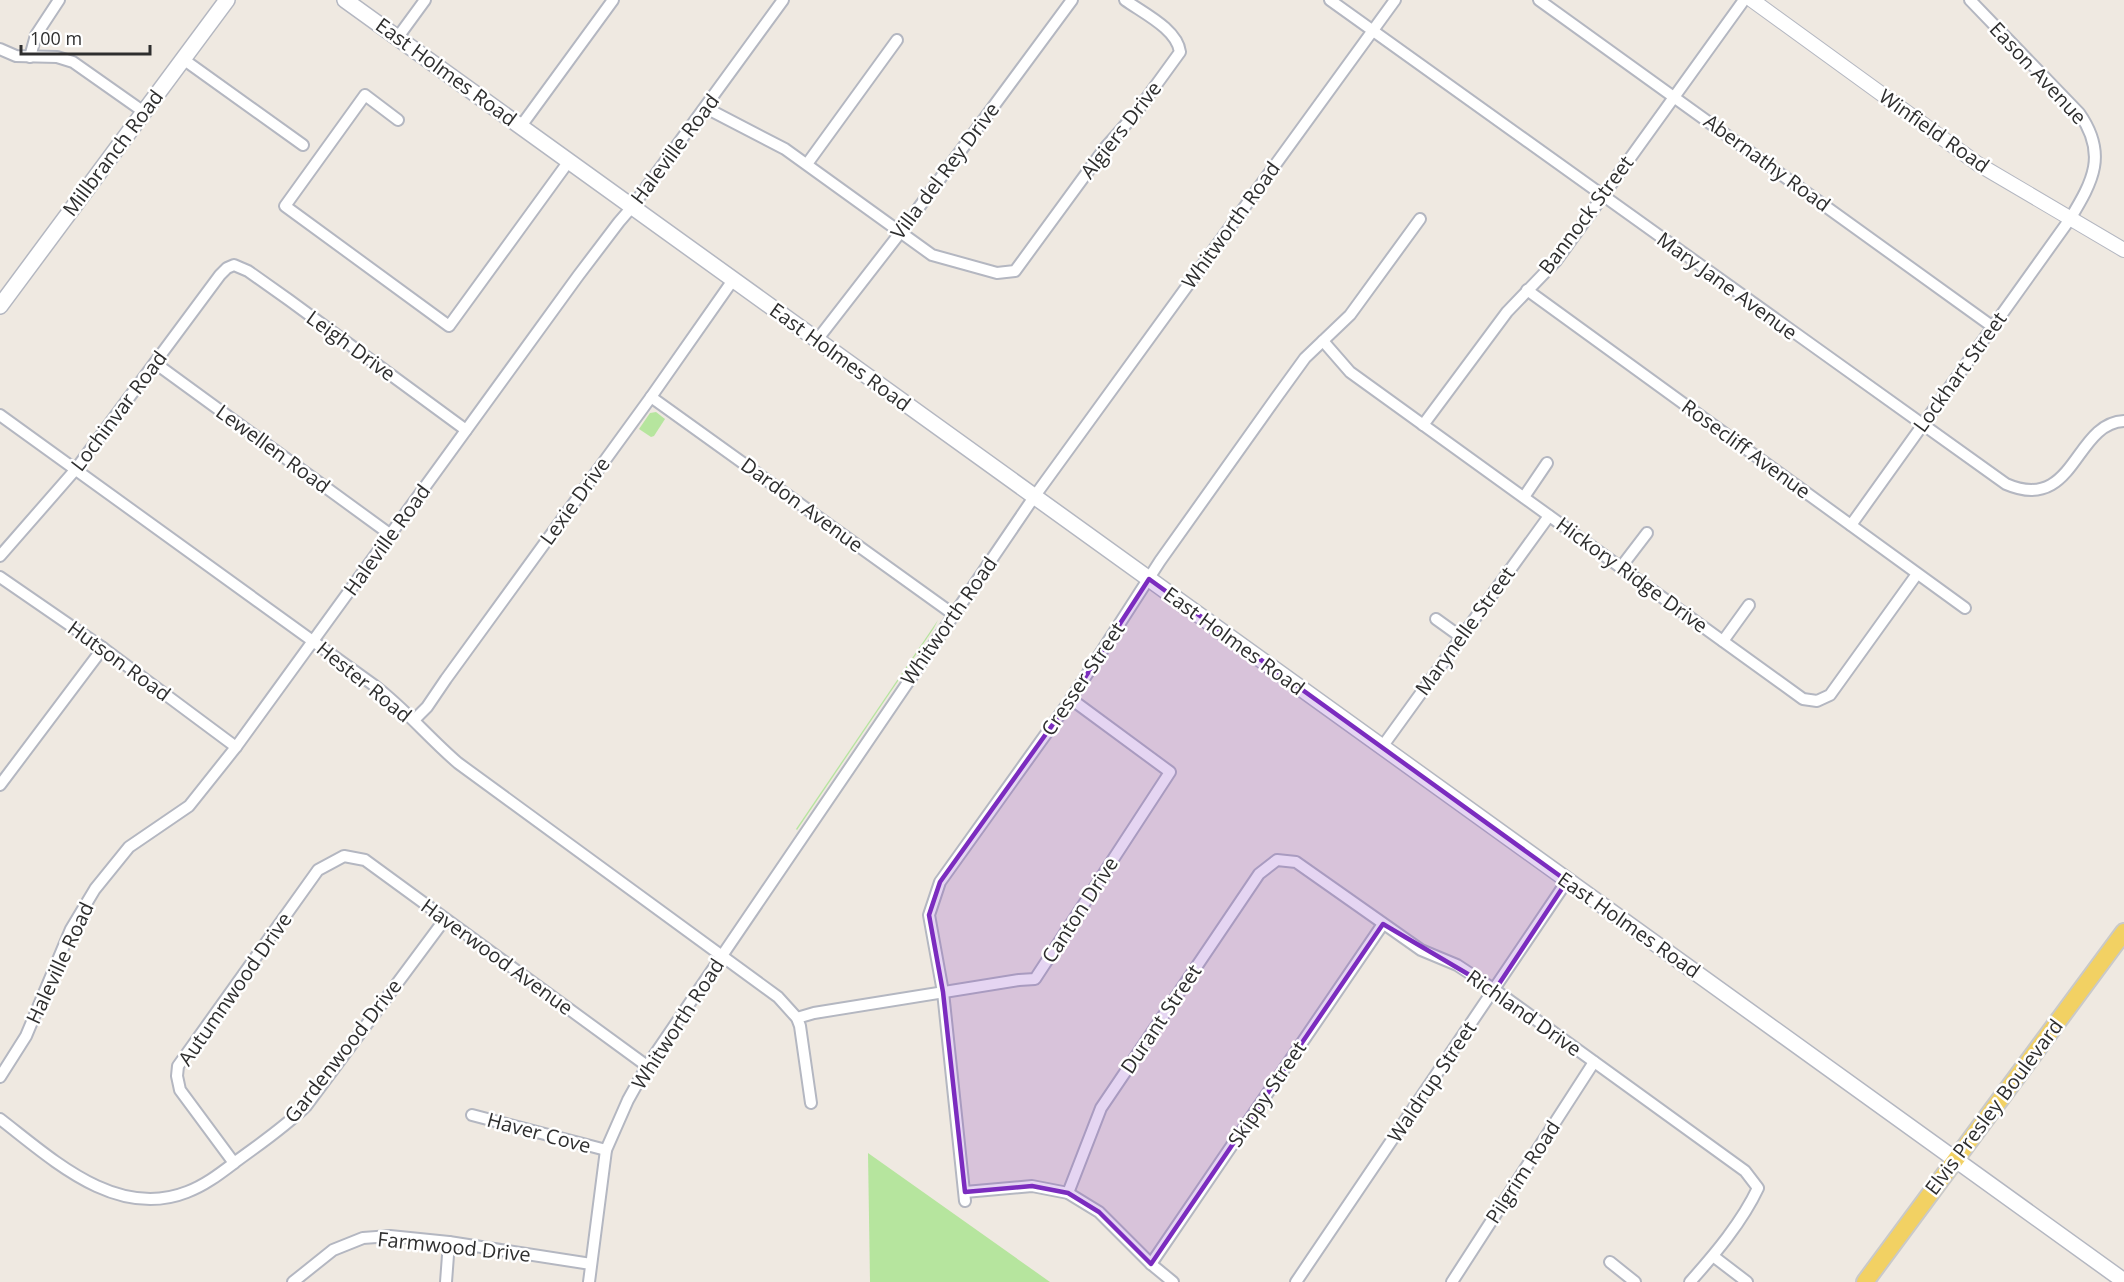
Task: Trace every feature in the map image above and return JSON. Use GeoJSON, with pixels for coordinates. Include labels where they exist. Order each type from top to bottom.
{"type":"FeatureCollection","features":[{"type":"Feature","properties":{"kind":"main road","name":"Millbranch Road"},"geometry":{"type":"LineString","coordinates":[[0,306],[227,0]]}},
{"type":"Feature","properties":{"kind":"main road","name":"East Holmes Road"},"geometry":{"type":"LineString","coordinates":[[345,0],[1567,881],[2122,1276]]}},
{"type":"Feature","properties":{"kind":"main road","name":"Elvis Presley Boulevard"},"geometry":{"type":"LineString","coordinates":[[1865,1282],[2124,932]]}},
{"type":"Feature","properties":{"kind":"street"},"geometry":{"type":"LineString","coordinates":[[30,57],[36,35],[59,0]]}},
{"type":"Feature","properties":{"kind":"street"},"geometry":{"type":"LineString","coordinates":[[398,37],[424,0]]}},
{"type":"Feature","properties":{"kind":"street"},"geometry":{"type":"LineString","coordinates":[[521,126],[613,0]]}},
{"type":"Feature","properties":{"kind":"street","name":"Haleville Road"},"geometry":{"type":"LineString","coordinates":[[0,1077],[26,1036],[71,929],[95,889],[129,847],[189,806],[236,747],[606,238],[706,108],[783,0]]}},
{"type":"Feature","properties":{"kind":"street","name":"Villa del Rey Drive"},"geometry":{"type":"LineString","coordinates":[[817,340],[900,233],[1072,0]]}},
{"type":"Feature","properties":{"kind":"street","name":"Algiers Drive"},"geometry":{"type":"LineString","coordinates":[[900,233],[940,258],[997,273],[1014,271],[1180,52],[1179,45],[1166,30],[1125,0]]}},
{"type":"Feature","properties":{"kind":"street","name":"Mary Jane Avenue"},"geometry":{"type":"LineString","coordinates":[[1330,0],[2006,484],[2031,491],[2039,490],[2059,480],[2092,439],[2116,422],[2124,421]]}},
{"type":"Feature","properties":{"kind":"street","name":"Whitworth Road"},"geometry":{"type":"LineString","coordinates":[[589,1282],[606,1150],[628,1100],[647,1066],[1034,496],[1395,0]]}},
{"type":"Feature","properties":{"kind":"street","name":"Abernathy Road"},"geometry":{"type":"LineString","coordinates":[[1539,0],[1993,327]]}},
{"type":"Feature","properties":{"kind":"street","name":"Bannock Street"},"geometry":{"type":"LineString","coordinates":[[1423,424],[1507,312],[1556,261],[1744,0]]}},
{"type":"Feature","properties":{"kind":"street","name":"Winfield Road"},"geometry":{"type":"LineString","coordinates":[[1752,0],[1978,164],[2124,250]]}},
{"type":"Feature","properties":{"kind":"street","name":"Eason Avenue"},"geometry":{"type":"LineString","coordinates":[[1970,0],[2079,113],[2091,133],[2095,154],[2093,174],[2070,219]]}},
{"type":"Feature","properties":{"kind":"street"},"geometry":{"type":"LineString","coordinates":[[807,164],[897,40]]}},
{"type":"Feature","properties":{"kind":"street"},"geometry":{"type":"LineString","coordinates":[[0,49],[16,56],[57,57],[73,62],[144,112]]}},
{"type":"Feature","properties":{"kind":"street"},"geometry":{"type":"LineString","coordinates":[[183,59],[303,145]]}},
{"type":"Feature","properties":{"kind":"street"},"geometry":{"type":"LineString","coordinates":[[398,120],[365,95],[285,206],[449,326],[569,161]]}},
{"type":"Feature","properties":{"kind":"street"},"geometry":{"type":"LineString","coordinates":[[706,108],[780,146],[900,233]]}},
{"type":"Feature","properties":{"kind":"street","name":"Cresser Street"},"geometry":{"type":"LineString","coordinates":[[1068,1193],[1032,1186],[965,1196],[943,992],[929,915],[934,896],[940,882],[1071,699],[1149,579],[1297,368],[1355,308],[1420,219]]}},
{"type":"Feature","properties":{"kind":"street","name":"Lockhart Street"},"geometry":{"type":"LineString","coordinates":[[1851,525],[2070,219]]}},
{"type":"Feature","properties":{"kind":"street","name":"Leigh Drive"},"geometry":{"type":"LineString","coordinates":[[234,265],[248,271],[289,300],[466,430]]}},
{"type":"Feature","properties":{"kind":"street","name":"Lochinvar Road"},"geometry":{"type":"LineString","coordinates":[[0,556],[76,469],[220,275],[226,268],[234,265]]}},
{"type":"Feature","properties":{"kind":"street","name":"Lexie Drive"},"geometry":{"type":"LineString","coordinates":[[414,720],[432,700],[733,280]]}},
{"type":"Feature","properties":{"kind":"street","name":"Rosecliff Avenue"},"geometry":{"type":"LineString","coordinates":[[1527,290],[1965,608]]}},
{"type":"Feature","properties":{"kind":"street","name":"Hickory Ridge Drive"},"geometry":{"type":"LineString","coordinates":[[1323,341],[1350,372],[1803,699],[1817,701],[1830,695],[1917,574]]}},
{"type":"Feature","properties":{"kind":"street","name":"Lewellen Road"},"geometry":{"type":"LineString","coordinates":[[155,363],[391,535]]}},
{"type":"Feature","properties":{"kind":"street","name":"Dardon Avenue"},"geometry":{"type":"LineString","coordinates":[[651,397],[953,614]]}},
{"type":"Feature","properties":{"kind":"street","name":"Hester Road"},"geometry":{"type":"LineString","coordinates":[[0,415],[384,693],[458,763],[778,997],[797,1018]]}},
{"type":"Feature","properties":{"kind":"street"},"geometry":{"type":"LineString","coordinates":[[1524,497],[1547,463]]}},
{"type":"Feature","properties":{"kind":"street","name":"Marynelle Street"},"geometry":{"type":"LineString","coordinates":[[1382,747],[1549,516]]}},
{"type":"Feature","properties":{"kind":"street"},"geometry":{"type":"LineString","coordinates":[[1621,567],[1647,533]]}},
{"type":"Feature","properties":{"kind":"street","name":"Hutson Road"},"geometry":{"type":"LineString","coordinates":[[0,577],[103,648],[236,747]]}},
{"type":"Feature","properties":{"kind":"street"},"geometry":{"type":"LineString","coordinates":[[1723,641],[1749,605]]}},
{"type":"Feature","properties":{"kind":"street"},"geometry":{"type":"LineString","coordinates":[[1436,619],[1461,637]]}},
{"type":"Feature","properties":{"kind":"street"},"geometry":{"type":"LineString","coordinates":[[0,785],[103,648]]}},
{"type":"Feature","properties":{"kind":"street","name":"Canton Drive"},"geometry":{"type":"LineString","coordinates":[[797,1018],[814,1013],[1035,979],[1170,772],[1071,699]]}},
{"type":"Feature","properties":{"kind":"street","name":"Haverwood Avenue"},"geometry":{"type":"LineString","coordinates":[[344,856],[364,860],[647,1066]]}},
{"type":"Feature","properties":{"kind":"street","name":"Autumnwood Drive"},"geometry":{"type":"LineString","coordinates":[[234,1163],[180,1090],[177,1076],[178,1066],[318,870],[344,856]]}},
{"type":"Feature","properties":{"kind":"street","name":"Richland Drive"},"geometry":{"type":"LineString","coordinates":[[1277,861],[1296,862],[1421,950],[1457,965],[1495,990],[1745,1170],[1758,1188],[1753,1200],[1713,1256]]}},
{"type":"Feature","properties":{"kind":"street","name":"Durant Street"},"geometry":{"type":"LineString","coordinates":[[1068,1193],[1101,1108],[1259,874],[1277,861]]}},
{"type":"Feature","properties":{"kind":"street","name":"Waldrup Street"},"geometry":{"type":"LineString","coordinates":[[1296,1282],[1567,881]]}},
{"type":"Feature","properties":{"kind":"street","name":"Gardenwood Drive"},"geometry":{"type":"LineString","coordinates":[[0,1119],[87,1182],[127,1197],[160,1199],[184,1194],[215,1178],[286,1125],[306,1106],[445,919]]}},
{"type":"Feature","properties":{"kind":"street","name":"Skippy Street"},"geometry":{"type":"LineString","coordinates":[[1151,1264],[1383,924]]}},
{"type":"Feature","properties":{"kind":"street"},"geometry":{"type":"LineString","coordinates":[[797,1018],[803,1040],[811,1103]]}},
{"type":"Feature","properties":{"kind":"street","name":"Pilgrim Road"},"geometry":{"type":"LineString","coordinates":[[1452,1282],[1594,1062]]}},
{"type":"Feature","properties":{"kind":"street","name":"Haver Cove"},"geometry":{"type":"LineString","coordinates":[[472,1115],[606,1150]]}},
{"type":"Feature","properties":{"kind":"street"},"geometry":{"type":"LineString","coordinates":[[1068,1193],[1099,1212],[1151,1264],[1173,1282]]}},
{"type":"Feature","properties":{"kind":"street","name":"Farmwood Drive"},"geometry":{"type":"LineString","coordinates":[[293,1282],[333,1250],[363,1238],[390,1236],[449,1242],[591,1264]]}},
{"type":"Feature","properties":{"kind":"street"},"geometry":{"type":"LineString","coordinates":[[446,1282],[449,1242]]}},
{"type":"Feature","properties":{"kind":"street"},"geometry":{"type":"LineString","coordinates":[[1690,1282],[1713,1256],[1747,1282]]}},
{"type":"Feature","properties":{"kind":"street"},"geometry":{"type":"LineString","coordinates":[[1610,1262],[1635,1282]]}},
{"type":"Feature","properties":{"kind":"highlighted area"},"geometry":{"type":"Polygon","coordinates":[[[1149,579],[1567,881],[1495,990],[1383,924],[1151,1264],[1099,1212],[1068,1193],[1032,1186],[965,1192],[943,992],[929,915],[940,882],[1071,699],[1149,579]]]}},
{"type":"Feature","properties":{"kind":"green space"},"geometry":{"type":"Polygon","coordinates":[[[656,412],[665,419],[651,437],[639,429],[650,413],[656,412]]]}},
{"type":"Feature","properties":{"kind":"green space"},"geometry":{"type":"Polygon","coordinates":[[[938,620],[934,628],[797,830],[796,829],[938,620]]]}},
{"type":"Feature","properties":{"kind":"green space"},"geometry":{"type":"Polygon","coordinates":[[[868,1153],[1050,1282],[870,1282],[868,1153]]]}}]}
